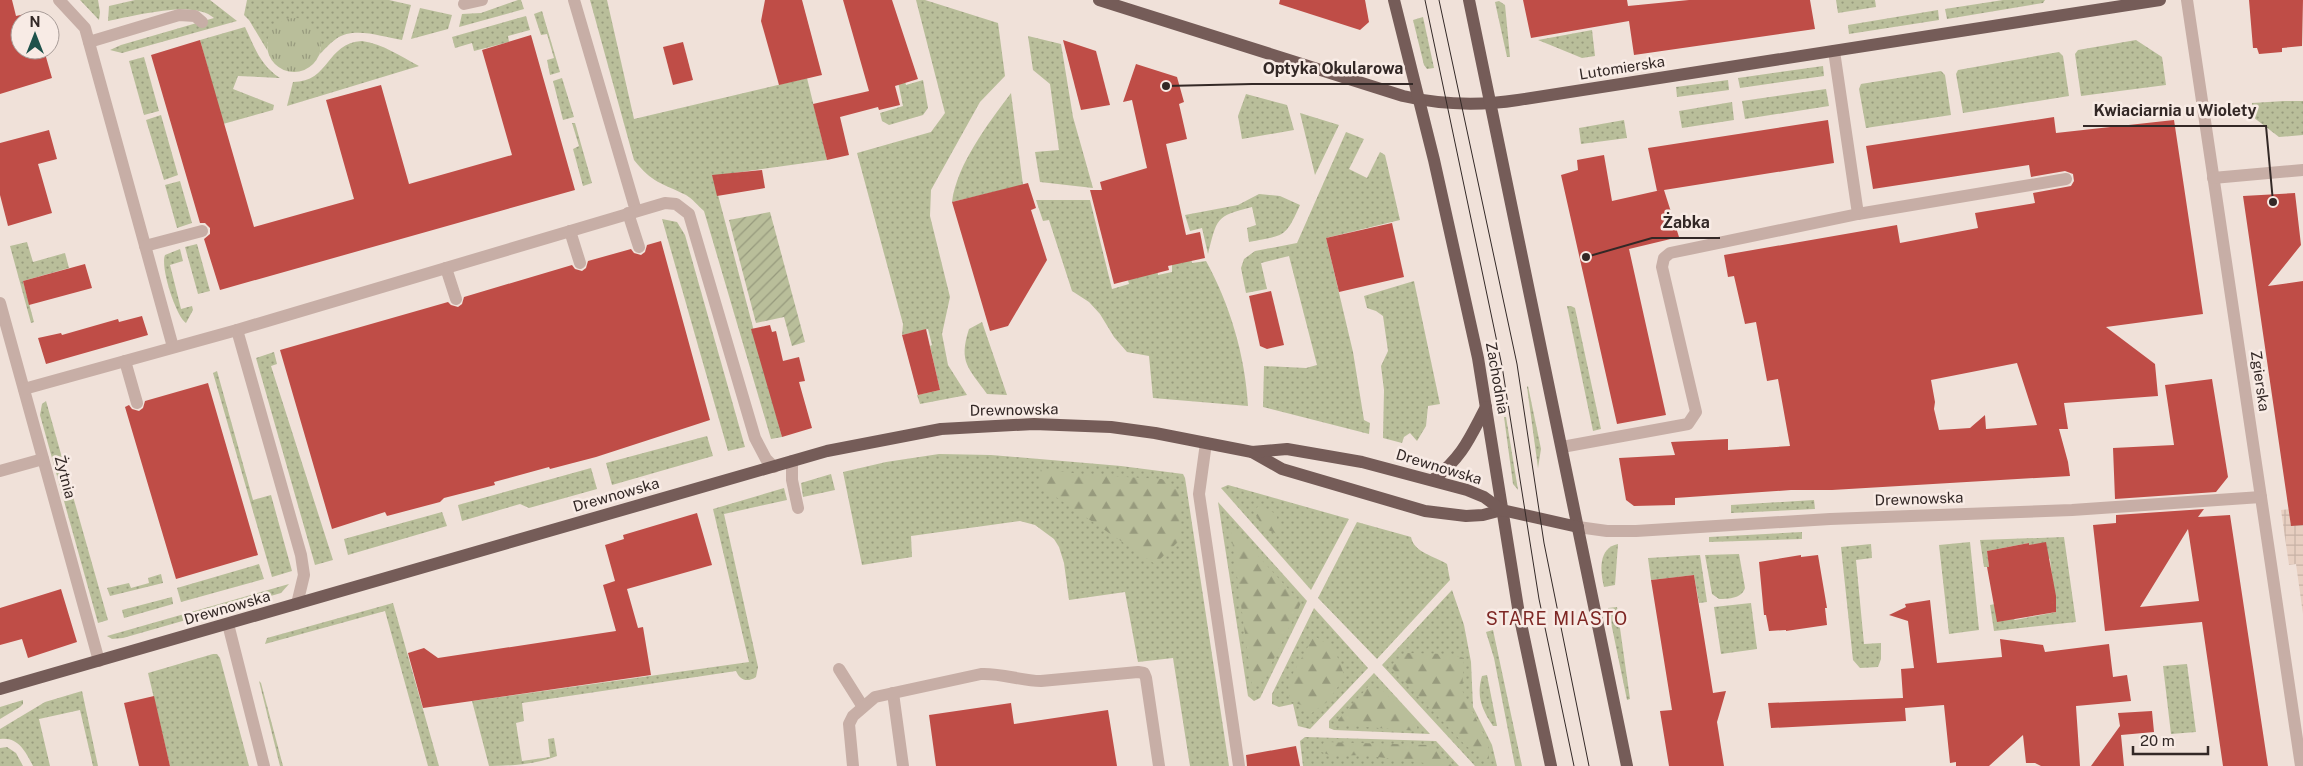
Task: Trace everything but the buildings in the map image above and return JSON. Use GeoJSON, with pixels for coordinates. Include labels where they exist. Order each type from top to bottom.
{"type":"FeatureCollection","features":[{"type":"Feature","properties":{"kind":"main road","name":"Lutomierska"},"geometry":{"type":"LineString","coordinates":[[1099,0],[1418,99],[1461,104],[1492,104],[2160,0]]}},
{"type":"Feature","properties":{"kind":"main road","name":"Zachodnia"},"geometry":{"type":"LineString","coordinates":[[1394,0],[1458,265],[1486,407],[1520,620],[1551,766]]}},
{"type":"Feature","properties":{"kind":"main road"},"geometry":{"type":"LineString","coordinates":[[1469,0],[1492,104],[1627,766]]}},
{"type":"Feature","properties":{"kind":"main road"},"geometry":{"type":"LineString","coordinates":[[1434,479],[1454,463],[1467,444],[1486,407]]}},
{"type":"Feature","properties":{"kind":"main road","name":"Drewnowska"},"geometry":{"type":"LineString","coordinates":[[0,689],[792,461],[858,444],[940,429],[993,425],[1051,424],[1111,427],[1252,452],[1287,449],[1362,462],[1434,479],[1484,497],[1502,510]]}},
{"type":"Feature","properties":{"kind":"main road","name":"Drewnowska"},"geometry":{"type":"LineString","coordinates":[[1252,452],[1282,470],[1425,511],[1466,516],[1483,515],[1502,510]]}},
{"type":"Feature","properties":{"kind":"main road"},"geometry":{"type":"LineString","coordinates":[[1502,510],[1578,527]]}},
{"type":"Feature","properties":{"kind":"street"},"geometry":{"type":"LineString","coordinates":[[59,0],[85,28],[173,347]]}},
{"type":"Feature","properties":{"kind":"street"},"geometry":{"type":"LineString","coordinates":[[464,4],[482,0]]}},
{"type":"Feature","properties":{"kind":"street"},"geometry":{"type":"LineString","coordinates":[[574,0],[632,212],[639,247]]}},
{"type":"Feature","properties":{"kind":"street","name":"Zgierska"},"geometry":{"type":"LineString","coordinates":[[2187,0],[2301,766]]}},
{"type":"Feature","properties":{"kind":"street"},"geometry":{"type":"LineString","coordinates":[[89,42],[179,15],[194,16],[202,22]]}},
{"type":"Feature","properties":{"kind":"street"},"geometry":{"type":"LineString","coordinates":[[1834,51],[1858,214]]}},
{"type":"Feature","properties":{"kind":"street"},"geometry":{"type":"LineString","coordinates":[[2213,178],[2303,170]]}},
{"type":"Feature","properties":{"kind":"street"},"geometry":{"type":"LineString","coordinates":[[1562,447],[1688,424],[1693,419],[1696,412],[1662,267],[1664,258],[1670,253],[1858,214],[2066,179]]}},
{"type":"Feature","properties":{"kind":"street"},"geometry":{"type":"LineString","coordinates":[[24,389],[237,330],[632,212],[664,203],[676,204],[689,214],[755,438],[766,459],[774,467]]}},
{"type":"Feature","properties":{"kind":"street"},"geometry":{"type":"LineString","coordinates":[[145,246],[202,230]]}},
{"type":"Feature","properties":{"kind":"street"},"geometry":{"type":"LineString","coordinates":[[570,230],[580,263]]}},
{"type":"Feature","properties":{"kind":"street"},"geometry":{"type":"LineString","coordinates":[[446,268],[456,299]]}},
{"type":"Feature","properties":{"kind":"street","name":"Żytnia"},"geometry":{"type":"LineString","coordinates":[[0,303],[98,661]]}},
{"type":"Feature","properties":{"kind":"street"},"geometry":{"type":"LineString","coordinates":[[237,330],[301,555],[304,575],[297,604]]}},
{"type":"Feature","properties":{"kind":"street"},"geometry":{"type":"LineString","coordinates":[[125,361],[137,403]]}},
{"type":"Feature","properties":{"kind":"street"},"geometry":{"type":"LineString","coordinates":[[1206,443],[1199,494],[1239,766]]}},
{"type":"Feature","properties":{"kind":"street"},"geometry":{"type":"LineString","coordinates":[[0,471],[43,459]]}},
{"type":"Feature","properties":{"kind":"street"},"geometry":{"type":"LineString","coordinates":[[792,461],[792,480],[798,508]]}},
{"type":"Feature","properties":{"kind":"street","name":"Drewnowska"},"geometry":{"type":"LineString","coordinates":[[1578,527],[1607,531],[1636,531],[1830,519],[2072,510],[2261,497]]}},
{"type":"Feature","properties":{"kind":"street"},"geometry":{"type":"LineString","coordinates":[[228,624],[264,766]]}},
{"type":"Feature","properties":{"kind":"street"},"geometry":{"type":"LineString","coordinates":[[839,669],[863,707]]}},
{"type":"Feature","properties":{"kind":"street"},"geometry":{"type":"LineString","coordinates":[[853,766],[849,724],[853,716],[875,697],[981,674],[996,673],[1030,681],[1144,673],[1159,766]]}},
{"type":"Feature","properties":{"kind":"street"},"geometry":{"type":"LineString","coordinates":[[894,693],[904,766]]}},
{"type":"Feature","properties":{"kind":"green space"},"geometry":{"type":"Polygon","coordinates":[[[80,0],[98,0],[99,20],[80,0]]]}},
{"type":"Feature","properties":{"kind":"green space"},"geometry":{"type":"Polygon","coordinates":[[[135,0],[210,0],[237,21],[122,53],[110,50],[121,45],[214,18],[205,13],[180,9],[108,21],[109,6],[135,0]]]}},
{"type":"Feature","properties":{"kind":"green space"},"geometry":{"type":"Polygon","coordinates":[[[247,0],[389,0],[411,5],[402,40],[351,33],[336,39],[319,55],[321,47],[267,42],[267,50],[244,15],[247,0]]]}},
{"type":"Feature","properties":{"kind":"green space"},"geometry":{"type":"Polygon","coordinates":[[[521,0],[524,9],[459,27],[462,14],[481,13],[521,0]]]}},
{"type":"Feature","properties":{"kind":"green space"},"geometry":{"type":"Polygon","coordinates":[[[590,0],[607,0],[634,119],[807,78],[827,160],[713,176],[782,437],[771,439],[704,211],[691,198],[652,178],[634,160],[590,0]]]}},
{"type":"Feature","properties":{"kind":"green space"},"geometry":{"type":"Polygon","coordinates":[[[916,0],[925,0],[998,23],[1005,76],[980,102],[931,190],[930,216],[950,297],[942,334],[948,365],[967,395],[920,404],[917,395],[940,390],[928,329],[902,335],[903,324],[857,153],[931,132],[945,113],[916,0]]]}},
{"type":"Feature","properties":{"kind":"green space"},"geometry":{"type":"Polygon","coordinates":[[[1836,0],[1875,0],[1876,7],[1838,13],[1836,0]]]}},
{"type":"Feature","properties":{"kind":"green space"},"geometry":{"type":"Polygon","coordinates":[[[2003,0],[2045,0],[2043,3],[1947,19],[1945,9],[2003,0]]]}},
{"type":"Feature","properties":{"kind":"green space"},"geometry":{"type":"Polygon","coordinates":[[[1499,1],[1505,5],[1510,57],[1507,57],[1495,2],[1499,1]]]}},
{"type":"Feature","properties":{"kind":"green space"},"geometry":{"type":"Polygon","coordinates":[[[420,8],[452,15],[448,29],[411,39],[420,8]]]}},
{"type":"Feature","properties":{"kind":"green space"},"geometry":{"type":"Polygon","coordinates":[[[1938,10],[1939,20],[1849,34],[1848,25],[1938,10]]]}},
{"type":"Feature","properties":{"kind":"green space"},"geometry":{"type":"Polygon","coordinates":[[[542,11],[560,72],[550,75],[547,60],[554,58],[547,34],[541,35],[534,14],[542,11]]]}},
{"type":"Feature","properties":{"kind":"green space"},"geometry":{"type":"Polygon","coordinates":[[[526,16],[530,30],[508,36],[509,42],[474,51],[472,43],[455,48],[452,37],[526,16]]]}},
{"type":"Feature","properties":{"kind":"green space"},"geometry":{"type":"Polygon","coordinates":[[[1423,17],[1434,68],[1427,69],[1424,65],[1413,20],[1423,17]]]}},
{"type":"Feature","properties":{"kind":"green space"},"geometry":{"type":"Polygon","coordinates":[[[294,18],[304,20],[313,26],[319,35],[321,45],[319,55],[313,64],[304,70],[294,72],[284,70],[275,64],[269,55],[267,45],[269,35],[275,26],[284,20],[294,18]]]}},
{"type":"Feature","properties":{"kind":"green space"},"geometry":{"type":"Polygon","coordinates":[[[245,27],[263,62],[280,78],[238,76],[233,89],[274,105],[273,110],[223,124],[200,40],[245,27]]]}},
{"type":"Feature","properties":{"kind":"green space"},"geometry":{"type":"Polygon","coordinates":[[[1592,30],[1595,56],[1582,58],[1538,40],[1592,30]]]}},
{"type":"Feature","properties":{"kind":"green space"},"geometry":{"type":"Polygon","coordinates":[[[893,36],[906,85],[923,80],[928,108],[923,115],[889,125],[882,121],[880,113],[903,106],[898,82],[893,36]]]}},
{"type":"Feature","properties":{"kind":"green space"},"geometry":{"type":"Polygon","coordinates":[[[1028,36],[1061,44],[1073,117],[1093,188],[1040,182],[1035,152],[1059,150],[1050,84],[1033,70],[1028,36]]]}},
{"type":"Feature","properties":{"kind":"green space"},"geometry":{"type":"Polygon","coordinates":[[[2136,40],[2162,57],[2166,85],[2081,96],[2075,54],[2078,50],[2136,40]]]}},
{"type":"Feature","properties":{"kind":"green space"},"geometry":{"type":"Polygon","coordinates":[[[362,41],[398,54],[419,66],[287,106],[293,82],[314,76],[322,70],[341,48],[350,43],[362,41]]]}},
{"type":"Feature","properties":{"kind":"green space"},"geometry":{"type":"Polygon","coordinates":[[[2059,52],[2063,56],[2069,96],[1963,113],[1956,74],[1958,70],[2059,52]]]}},
{"type":"Feature","properties":{"kind":"green space"},"geometry":{"type":"Polygon","coordinates":[[[144,57],[159,111],[144,115],[129,61],[144,57]]]}},
{"type":"Feature","properties":{"kind":"green space"},"geometry":{"type":"Polygon","coordinates":[[[1823,66],[1824,76],[1740,88],[1738,78],[1823,66]]]}},
{"type":"Feature","properties":{"kind":"green space"},"geometry":{"type":"Polygon","coordinates":[[[1941,71],[1945,75],[1951,115],[1866,128],[1859,89],[1861,84],[1941,71]]]}},
{"type":"Feature","properties":{"kind":"green space"},"geometry":{"type":"Polygon","coordinates":[[[562,78],[574,117],[563,120],[553,81],[562,78]]]}},
{"type":"Feature","properties":{"kind":"green space"},"geometry":{"type":"Polygon","coordinates":[[[1728,80],[1729,90],[1677,97],[1676,87],[1728,80]]]}},
{"type":"Feature","properties":{"kind":"green space"},"geometry":{"type":"Polygon","coordinates":[[[1826,89],[1829,106],[1745,119],[1742,101],[1826,89]]]}},
{"type":"Feature","properties":{"kind":"green space"},"geometry":{"type":"Polygon","coordinates":[[[1011,93],[1023,185],[952,202],[960,173],[967,159],[1011,93]]]}},
{"type":"Feature","properties":{"kind":"green space"},"geometry":{"type":"Polygon","coordinates":[[[1246,94],[1287,105],[1294,130],[1242,139],[1238,116],[1246,94]]]}},
{"type":"Feature","properties":{"kind":"green space"},"geometry":{"type":"Polygon","coordinates":[[[2303,101],[2303,135],[2279,137],[2253,117],[2252,103],[2303,101]]]}},
{"type":"Feature","properties":{"kind":"green space"},"geometry":{"type":"Polygon","coordinates":[[[1732,102],[1734,120],[1682,128],[1679,111],[1732,102]]]}},
{"type":"Feature","properties":{"kind":"green space"},"geometry":{"type":"Polygon","coordinates":[[[1300,113],[1339,125],[1315,175],[1300,113]]]}},
{"type":"Feature","properties":{"kind":"green space"},"geometry":{"type":"Polygon","coordinates":[[[161,115],[178,175],[164,180],[146,120],[161,115]]]}},
{"type":"Feature","properties":{"kind":"green space"},"geometry":{"type":"Polygon","coordinates":[[[1624,120],[1627,138],[1581,144],[1579,128],[1624,120]]]}},
{"type":"Feature","properties":{"kind":"green space"},"geometry":{"type":"Polygon","coordinates":[[[572,123],[575,123],[592,183],[583,186],[573,149],[579,146],[572,123]]]}},
{"type":"Feature","properties":{"kind":"green space"},"geometry":{"type":"Polygon","coordinates":[[[1346,132],[1364,139],[1349,169],[1367,178],[1380,152],[1385,155],[1400,220],[1326,238],[1353,352],[1364,420],[1370,423],[1369,434],[1263,407],[1264,366],[1306,368],[1317,365],[1289,256],[1261,263],[1267,289],[1246,293],[1241,268],[1244,259],[1255,251],[1297,243],[1346,132]]]}},
{"type":"Feature","properties":{"kind":"green space"},"geometry":{"type":"Polygon","coordinates":[[[180,181],[192,223],[177,228],[165,185],[180,181]]]}},
{"type":"Feature","properties":{"kind":"green space"},"geometry":{"type":"Polygon","coordinates":[[[1259,194],[1280,196],[1300,205],[1286,230],[1277,236],[1249,242],[1247,228],[1256,225],[1252,207],[1240,210],[1224,217],[1216,226],[1208,254],[1202,228],[1190,231],[1185,215],[1238,205],[1259,194]]]}},
{"type":"Feature","properties":{"kind":"green space"},"geometry":{"type":"Polygon","coordinates":[[[1036,200],[1090,200],[1112,289],[1129,284],[1124,264],[1156,259],[1158,275],[1172,272],[1172,261],[1183,226],[1192,263],[1206,261],[1229,313],[1244,368],[1248,406],[1153,398],[1149,356],[1127,352],[1114,337],[1100,314],[1089,302],[1072,291],[1049,220],[1043,221],[1036,200]]]}},
{"type":"Feature","properties":{"kind":"green space"},"geometry":{"type":"Polygon","coordinates":[[[770,212],[805,342],[792,346],[784,317],[756,323],[729,220],[770,212]]]}},
{"type":"Feature","properties":{"kind":"green space"},"geometry":{"type":"Polygon","coordinates":[[[662,219],[677,222],[685,235],[745,447],[728,451],[662,219]]]}},
{"type":"Feature","properties":{"kind":"green space"},"geometry":{"type":"Polygon","coordinates":[[[27,242],[33,262],[65,253],[69,268],[23,281],[34,322],[31,323],[10,246],[27,242]]]}},
{"type":"Feature","properties":{"kind":"green space"},"geometry":{"type":"Polygon","coordinates":[[[197,244],[210,291],[198,294],[185,247],[197,244]]]}},
{"type":"Feature","properties":{"kind":"green space"},"geometry":{"type":"Polygon","coordinates":[[[180,249],[183,261],[170,265],[181,309],[192,306],[193,310],[186,323],[174,302],[167,280],[164,261],[165,255],[180,249]]]}},
{"type":"Feature","properties":{"kind":"green space"},"geometry":{"type":"Polygon","coordinates":[[[1414,281],[1440,404],[1428,406],[1426,426],[1417,441],[1410,433],[1404,437],[1402,443],[1383,438],[1384,390],[1381,366],[1388,351],[1383,316],[1367,308],[1364,296],[1414,281]]]}},
{"type":"Feature","properties":{"kind":"green space"},"geometry":{"type":"Polygon","coordinates":[[[1567,306],[1575,308],[1601,429],[1593,431],[1567,306]]]}},
{"type":"Feature","properties":{"kind":"green space"},"geometry":{"type":"Polygon","coordinates":[[[982,322],[1007,395],[987,394],[967,364],[965,350],[969,329],[982,322]]]}},
{"type":"Feature","properties":{"kind":"green space"},"geometry":{"type":"Polygon","coordinates":[[[274,352],[277,364],[271,366],[333,560],[315,565],[256,358],[274,352]]]}},
{"type":"Feature","properties":{"kind":"green space"},"geometry":{"type":"Polygon","coordinates":[[[217,371],[253,500],[271,495],[292,571],[272,577],[213,373],[217,371]]]}},
{"type":"Feature","properties":{"kind":"green space"},"geometry":{"type":"Polygon","coordinates":[[[1527,387],[1541,449],[1538,468],[1527,387]]]}},
{"type":"Feature","properties":{"kind":"green space"},"geometry":{"type":"Polygon","coordinates":[[[46,401],[108,620],[98,623],[40,415],[42,404],[46,401]]]}},
{"type":"Feature","properties":{"kind":"green space"},"geometry":{"type":"Polygon","coordinates":[[[1504,417],[1506,417],[1518,490],[1513,484],[1504,417]]]}},
{"type":"Feature","properties":{"kind":"green space"},"geometry":{"type":"Polygon","coordinates":[[[707,436],[713,456],[612,485],[606,463],[707,436]]]}},
{"type":"Feature","properties":{"kind":"green space"},"geometry":{"type":"Polygon","coordinates":[[[939,454],[991,455],[1121,466],[1183,474],[1229,766],[1190,766],[1173,658],[1138,662],[1125,592],[1069,600],[1064,563],[1059,547],[1054,539],[1035,525],[1020,521],[911,536],[912,557],[862,565],[843,472],[886,462],[939,454]]]}},
{"type":"Feature","properties":{"kind":"green space"},"geometry":{"type":"Polygon","coordinates":[[[591,468],[597,489],[529,508],[520,504],[462,521],[458,505],[591,468]]]}},
{"type":"Feature","properties":{"kind":"green space"},"geometry":{"type":"Polygon","coordinates":[[[1041,469],[1089,475],[1162,479],[1179,491],[1180,540],[1155,564],[1038,485],[1041,469]]]}},
{"type":"Feature","properties":{"kind":"green space"},"geometry":{"type":"Polygon","coordinates":[[[831,474],[835,490],[803,497],[801,483],[831,474]]]}},
{"type":"Feature","properties":{"kind":"green space"},"geometry":{"type":"Polygon","coordinates":[[[1228,485],[1349,519],[1311,590],[1221,488],[1228,485]]]}},
{"type":"Feature","properties":{"kind":"green space"},"geometry":{"type":"Polygon","coordinates":[[[784,488],[787,500],[724,514],[758,667],[756,677],[744,680],[736,671],[522,703],[524,721],[516,723],[522,761],[550,757],[548,739],[554,738],[557,756],[524,764],[489,766],[472,701],[749,662],[713,509],[784,488]]]}},
{"type":"Feature","properties":{"kind":"green space"},"geometry":{"type":"Polygon","coordinates":[[[1952,494],[1952,502],[1887,505],[1887,497],[1952,494]]]}},
{"type":"Feature","properties":{"kind":"green space"},"geometry":{"type":"Polygon","coordinates":[[[1814,500],[1815,509],[1731,513],[1731,505],[1814,500]]]}},
{"type":"Feature","properties":{"kind":"green space"},"geometry":{"type":"Polygon","coordinates":[[[1218,502],[1307,601],[1260,698],[1254,701],[1248,696],[1218,502]]]}},
{"type":"Feature","properties":{"kind":"green space"},"geometry":{"type":"Polygon","coordinates":[[[1260,505],[1276,514],[1280,530],[1277,534],[1264,528],[1253,511],[1260,505]]]}},
{"type":"Feature","properties":{"kind":"green space"},"geometry":{"type":"Polygon","coordinates":[[[442,512],[447,526],[348,555],[344,539],[442,512]]]}},
{"type":"Feature","properties":{"kind":"green space"},"geometry":{"type":"Polygon","coordinates":[[[1357,522],[1411,537],[1416,547],[1447,564],[1450,580],[1377,659],[1318,598],[1357,522]]]}},
{"type":"Feature","properties":{"kind":"green space"},"geometry":{"type":"Polygon","coordinates":[[[1230,525],[1301,603],[1263,681],[1252,685],[1230,525]]]}},
{"type":"Feature","properties":{"kind":"green space"},"geometry":{"type":"Polygon","coordinates":[[[1802,532],[1802,539],[1709,542],[1709,537],[1802,532]]]}},
{"type":"Feature","properties":{"kind":"green space"},"geometry":{"type":"Polygon","coordinates":[[[2064,537],[2076,622],[1994,631],[1990,605],[1995,604],[2015,620],[2056,612],[2050,559],[2048,558],[2046,543],[2029,545],[2029,543],[1987,551],[1989,567],[1984,567],[1980,540],[2064,537]]]}},
{"type":"Feature","properties":{"kind":"green space"},"geometry":{"type":"Polygon","coordinates":[[[1970,542],[1979,630],[1949,634],[1939,545],[1970,542]]]}},
{"type":"Feature","properties":{"kind":"green space"},"geometry":{"type":"Polygon","coordinates":[[[1618,544],[1615,585],[1604,587],[1602,561],[1607,550],[1611,546],[1618,544]]]}},
{"type":"Feature","properties":{"kind":"green space"},"geometry":{"type":"Polygon","coordinates":[[[1871,544],[1872,558],[1856,560],[1864,644],[1881,643],[1881,659],[1878,667],[1860,668],[1853,660],[1841,547],[1871,544]]]}},
{"type":"Feature","properties":{"kind":"green space"},"geometry":{"type":"Polygon","coordinates":[[[1739,554],[1745,588],[1738,596],[1719,599],[1712,594],[1705,555],[1739,554]]]}},
{"type":"Feature","properties":{"kind":"green space"},"geometry":{"type":"Polygon","coordinates":[[[1700,555],[1707,602],[1699,603],[1694,575],[1651,580],[1648,558],[1700,555]]]}},
{"type":"Feature","properties":{"kind":"green space"},"geometry":{"type":"Polygon","coordinates":[[[259,564],[264,579],[181,602],[177,588],[259,564]]]}},
{"type":"Feature","properties":{"kind":"green space"},"geometry":{"type":"Polygon","coordinates":[[[161,574],[163,583],[110,596],[107,588],[129,583],[131,588],[149,583],[148,578],[161,574]]]}},
{"type":"Feature","properties":{"kind":"green space"},"geometry":{"type":"Polygon","coordinates":[[[289,584],[281,593],[123,638],[112,639],[107,636],[289,584]]]}},
{"type":"Feature","properties":{"kind":"green space"},"geometry":{"type":"Polygon","coordinates":[[[1452,590],[1464,625],[1471,662],[1473,707],[1492,745],[1497,766],[1475,766],[1382,665],[1452,590]]]}},
{"type":"Feature","properties":{"kind":"green space"},"geometry":{"type":"Polygon","coordinates":[[[172,597],[173,604],[124,618],[122,610],[172,597]]]}},
{"type":"Feature","properties":{"kind":"green space"},"geometry":{"type":"Polygon","coordinates":[[[393,603],[439,766],[428,766],[385,611],[265,644],[267,638],[393,603]]]}},
{"type":"Feature","properties":{"kind":"green space"},"geometry":{"type":"Polygon","coordinates":[[[1751,603],[1757,649],[1721,654],[1714,607],[1751,603]]]}},
{"type":"Feature","properties":{"kind":"green space"},"geometry":{"type":"Polygon","coordinates":[[[1617,607],[1630,699],[1627,700],[1608,608],[1617,607]]]}},
{"type":"Feature","properties":{"kind":"green space"},"geometry":{"type":"Polygon","coordinates":[[[1314,608],[1368,668],[1310,729],[1298,726],[1293,704],[1279,707],[1272,704],[1272,694],[1314,608]]]}},
{"type":"Feature","properties":{"kind":"green space"},"geometry":{"type":"Polygon","coordinates":[[[1493,630],[1522,766],[1515,766],[1494,658],[1486,632],[1493,630]]]}},
{"type":"Feature","properties":{"kind":"green space"},"geometry":{"type":"Polygon","coordinates":[[[1314,636],[1334,648],[1345,677],[1327,702],[1309,715],[1304,706],[1290,701],[1288,682],[1314,636]]]}},
{"type":"Feature","properties":{"kind":"green space"},"geometry":{"type":"Polygon","coordinates":[[[1405,653],[1449,654],[1464,658],[1462,690],[1488,743],[1489,763],[1465,745],[1390,666],[1405,653]]]}},
{"type":"Feature","properties":{"kind":"green space"},"geometry":{"type":"Polygon","coordinates":[[[217,654],[220,658],[249,766],[170,766],[148,673],[217,654]]]}},
{"type":"Feature","properties":{"kind":"green space"},"geometry":{"type":"Polygon","coordinates":[[[2187,664],[2196,732],[2171,734],[2163,666],[2187,664]]]}},
{"type":"Feature","properties":{"kind":"green space"},"geometry":{"type":"Polygon","coordinates":[[[1374,673],[1430,734],[1334,730],[1329,728],[1329,721],[1374,673]]]}},
{"type":"Feature","properties":{"kind":"green space"},"geometry":{"type":"Polygon","coordinates":[[[1487,675],[1497,726],[1493,726],[1481,702],[1480,683],[1482,676],[1487,675]]]}},
{"type":"Feature","properties":{"kind":"green space"},"geometry":{"type":"Polygon","coordinates":[[[259,681],[261,683],[283,766],[280,766],[259,681]]]}},
{"type":"Feature","properties":{"kind":"green space"},"geometry":{"type":"Polygon","coordinates":[[[1369,686],[1382,690],[1416,723],[1418,731],[1340,725],[1338,720],[1369,686]]]}},
{"type":"Feature","properties":{"kind":"green space"},"geometry":{"type":"Polygon","coordinates":[[[82,691],[98,766],[93,766],[80,710],[39,719],[50,766],[33,766],[21,746],[12,740],[0,739],[0,729],[45,702],[82,691]]]}},
{"type":"Feature","properties":{"kind":"green space"},"geometry":{"type":"Polygon","coordinates":[[[23,700],[23,704],[20,707],[0,719],[0,707],[23,700]]]}},
{"type":"Feature","properties":{"kind":"green space"},"geometry":{"type":"Polygon","coordinates":[[[1305,737],[1436,741],[1459,766],[1303,766],[1300,741],[1305,737]]]}},
{"type":"Feature","properties":{"kind":"green space"},"geometry":{"type":"Polygon","coordinates":[[[1324,742],[1427,745],[1443,755],[1454,766],[1433,766],[1432,764],[1362,755],[1332,756],[1319,751],[1324,742]]]}},
{"type":"Feature","properties":{"kind":"green space"},"geometry":{"type":"Polygon","coordinates":[[[7,747],[16,753],[23,766],[0,766],[0,748],[7,747]]]}},
{"type":"Feature","properties":{"kind":"shaded area"},"geometry":{"type":"Polygon","coordinates":[[[2303,508],[2303,614],[2296,564],[2289,565],[2281,510],[2303,508]]]}},
{"type":"Feature","properties":{"kind":"tram line"},"geometry":{"type":"LineString","coordinates":[[1425,0],[1502,366],[1539,599],[1574,766]]}},
{"type":"Feature","properties":{"kind":"tram line"},"geometry":{"type":"LineString","coordinates":[[1439,0],[1517,364],[1544,543],[1589,766]]}},
{"type":"Feature","properties":{"kind":"place","name":"Optyka Okularowa"},"geometry":{"type":"Point","coordinates":[1166,86]}},
{"type":"Feature","properties":{"kind":"place","name":"Kwiaciarnia u Wiolety"},"geometry":{"type":"Point","coordinates":[2273,202]}},
{"type":"Feature","properties":{"kind":"place","name":"Żabka"},"geometry":{"type":"Point","coordinates":[1586,257]}},
{"type":"Feature","properties":{"kind":"district","name":"STARE MIASTO"},"geometry":{"type":"Point","coordinates":[1557,619]}}]}
